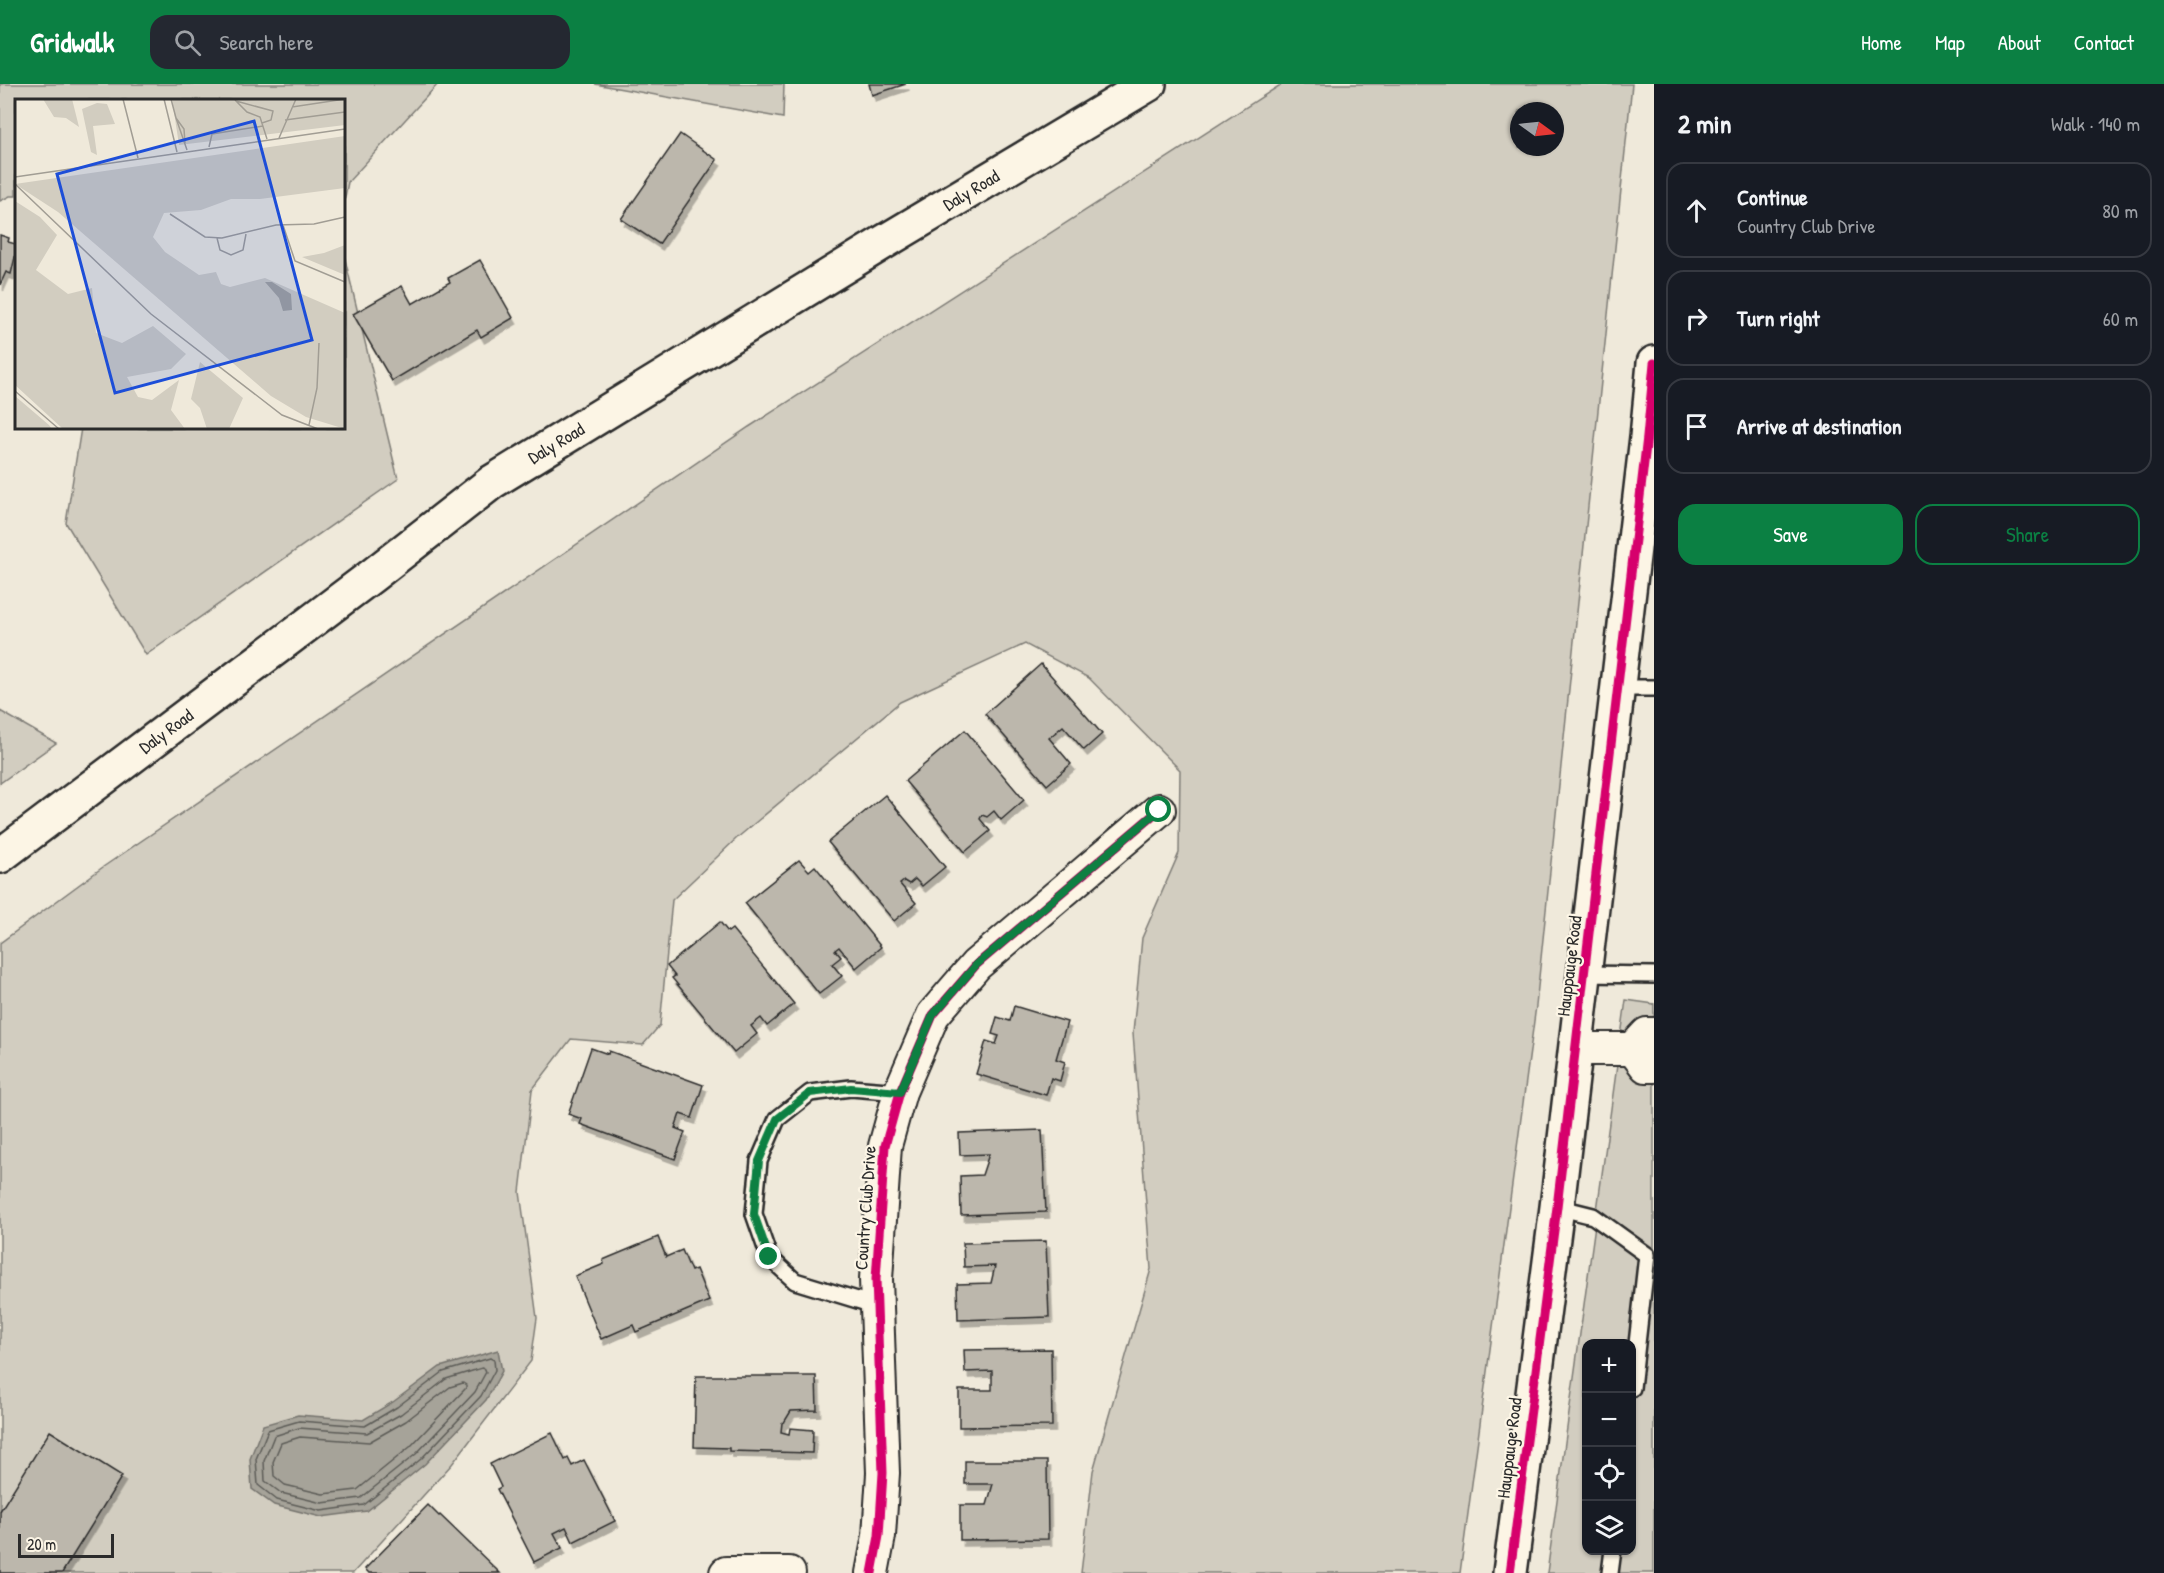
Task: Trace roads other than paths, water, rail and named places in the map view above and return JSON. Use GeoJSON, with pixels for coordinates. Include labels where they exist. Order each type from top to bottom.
{"type":"FeatureCollection","features":[{"type":"Feature","properties":{"kind":"main road","name":"Daly Road"},"geometry":{"type":"LineString","coordinates":[[0,856],[364,582],[492,482],[873,249],[1149,84]]}},
{"type":"Feature","properties":{"kind":"main road","name":"Hauppauge Road"},"geometry":{"type":"LineString","coordinates":[[1510,1573],[1576,1049],[1654,363]]}},
{"type":"Feature","properties":{"kind":"street","name":"Country Club Drive"},"geometry":{"type":"LineString","coordinates":[[872,1573],[879,1536],[883,1473],[876,1279],[885,1146],[900,1092],[933,1015],[976,965],[1159,810]]}},
{"type":"Feature","properties":{"kind":"street"},"geometry":{"type":"LineString","coordinates":[[1576,1049],[1647,1050]]}},
{"type":"Feature","properties":{"kind":"street"},"geometry":{"type":"LineString","coordinates":[[726,1573],[789,1573]]}},
{"type":"Feature","properties":{"kind":"lane"},"geometry":{"type":"LineString","coordinates":[[1618,688],[1654,688]]}},
{"type":"Feature","properties":{"kind":"lane"},"geometry":{"type":"LineString","coordinates":[[1584,974],[1654,975]]}},
{"type":"Feature","properties":{"kind":"lane"},"geometry":{"type":"LineString","coordinates":[[877,1306],[795,1281],[769,1257],[754,1214],[759,1161],[777,1119],[810,1093],[851,1088],[900,1092]]}},
{"type":"Feature","properties":{"kind":"lane"},"geometry":{"type":"LineString","coordinates":[[1557,1207],[1593,1216],[1647,1255],[1636,1353]]}},
{"type":"Feature","properties":{"kind":"lane"},"geometry":{"type":"LineString","coordinates":[[1610,1573],[1612,1555]]}},
{"type":"Feature","properties":{"kind":"water"},"geometry":{"type":"Polygon","coordinates":[[[498,1350],[502,1371],[486,1400],[425,1464],[367,1511],[321,1517],[274,1505],[252,1489],[250,1459],[263,1425],[298,1415],[363,1420],[393,1402],[440,1367],[498,1350]]]}}]}
